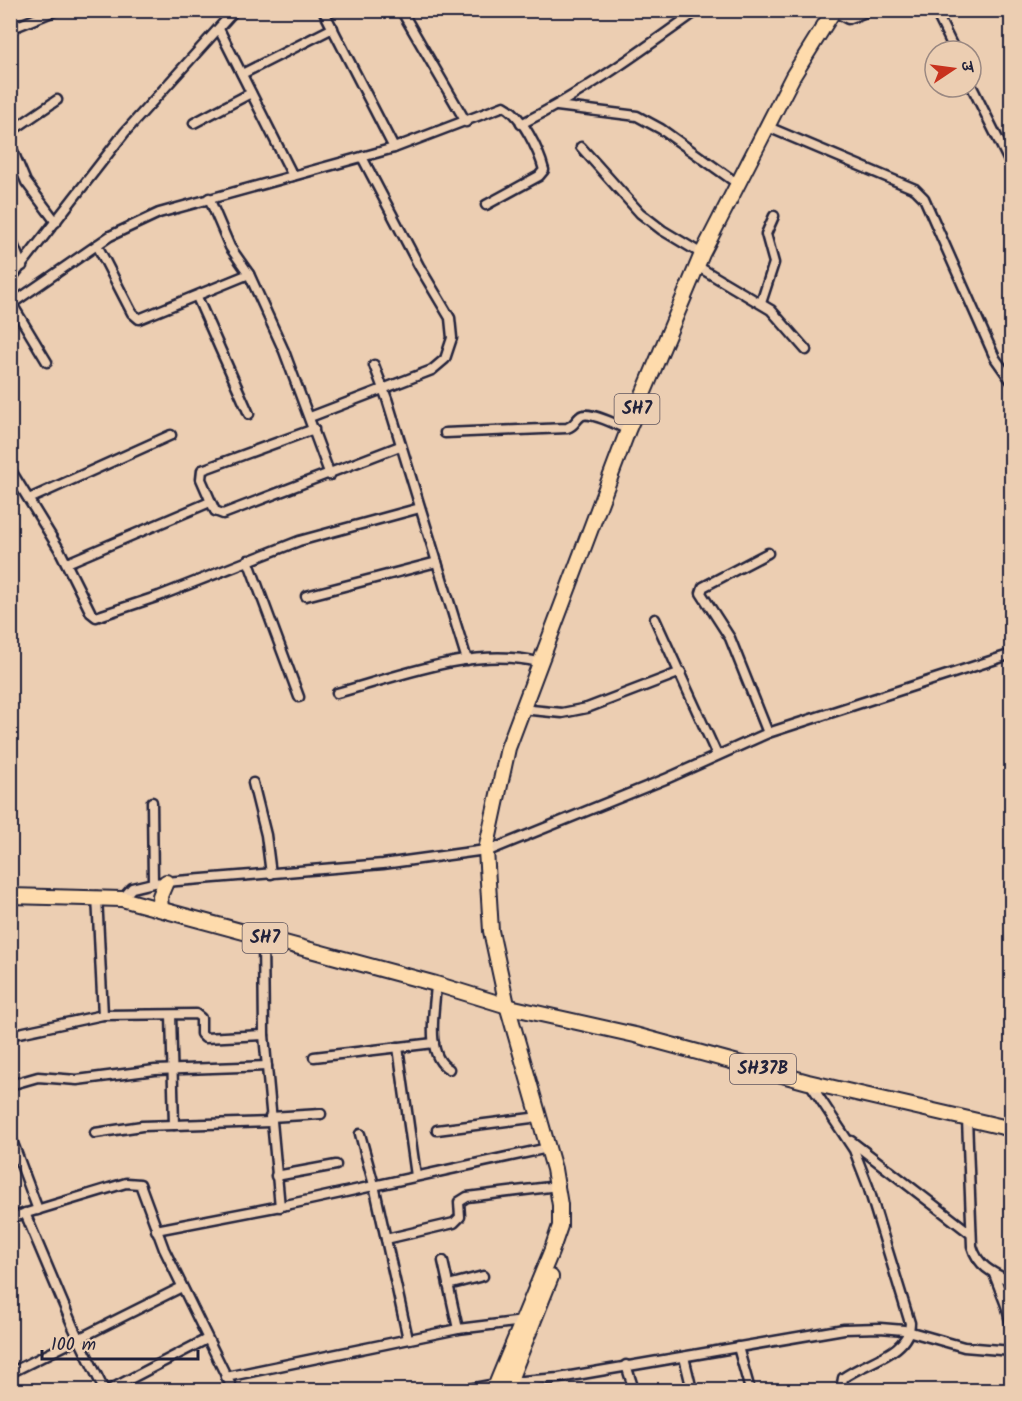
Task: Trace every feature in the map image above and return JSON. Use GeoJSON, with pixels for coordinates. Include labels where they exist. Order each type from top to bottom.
{"type":"FeatureCollection","features":[{"type":"Feature","properties":{"kind":"main road","name":"SH7"},"geometry":{"type":"LineString","coordinates":[[10,896],[97,896],[122,899],[436,984],[510,1007],[489,850],[490,828],[508,748],[520,709],[628,430],[700,260],[793,76],[834,11]]}},
{"type":"Feature","properties":{"kind":"main road"},"geometry":{"type":"LineString","coordinates":[[159,882],[161,909]]}},
{"type":"Feature","properties":{"kind":"main road"},"geometry":{"type":"LineString","coordinates":[[501,1387],[523,1321],[560,1226],[558,1186],[510,1007]]}},
{"type":"Feature","properties":{"kind":"main road"},"geometry":{"type":"LineString","coordinates":[[501,1387],[558,1257],[569,1203],[565,1177],[543,1096],[510,1007]]}},
{"type":"Feature","properties":{"kind":"main road","name":"SH37B"},"geometry":{"type":"LineString","coordinates":[[510,1007],[635,1035],[808,1082],[1011,1129]]}},
{"type":"Feature","properties":{"kind":"street"},"geometry":{"type":"LineString","coordinates":[[10,29],[57,10]]}},
{"type":"Feature","properties":{"kind":"street"},"geometry":{"type":"LineString","coordinates":[[323,10],[394,148]]}},
{"type":"Feature","properties":{"kind":"street"},"geometry":{"type":"LineString","coordinates":[[401,10],[466,122]]}},
{"type":"Feature","properties":{"kind":"street"},"geometry":{"type":"LineString","coordinates":[[521,124],[557,106],[609,74],[698,10]]}},
{"type":"Feature","properties":{"kind":"street"},"geometry":{"type":"LineString","coordinates":[[834,11],[848,19],[871,10]]}},
{"type":"Feature","properties":{"kind":"street"},"geometry":{"type":"LineString","coordinates":[[935,10],[949,39]]}},
{"type":"Feature","properties":{"kind":"street"},"geometry":{"type":"LineString","coordinates":[[10,280],[125,132],[232,12]]}},
{"type":"Feature","properties":{"kind":"street"},"geometry":{"type":"LineString","coordinates":[[242,74],[333,27]]}},
{"type":"Feature","properties":{"kind":"street"},"geometry":{"type":"LineString","coordinates":[[219,29],[292,176]]}},
{"type":"Feature","properties":{"kind":"street"},"geometry":{"type":"LineString","coordinates":[[194,123],[251,93]]}},
{"type":"Feature","properties":{"kind":"street"},"geometry":{"type":"LineString","coordinates":[[978,99],[1011,167]]}},
{"type":"Feature","properties":{"kind":"street"},"geometry":{"type":"LineString","coordinates":[[10,132],[57,100]]}},
{"type":"Feature","properties":{"kind":"street"},"geometry":{"type":"LineString","coordinates":[[47,362],[11,304],[97,244],[159,213],[394,148],[504,106],[510,109],[521,124],[544,170],[539,176],[486,205]]}},
{"type":"Feature","properties":{"kind":"street"},"geometry":{"type":"LineString","coordinates":[[557,106],[637,116],[661,129],[738,184]]}},
{"type":"Feature","properties":{"kind":"street"},"geometry":{"type":"LineString","coordinates":[[768,127],[915,189],[924,198],[995,358],[1011,382]]}},
{"type":"Feature","properties":{"kind":"street"},"geometry":{"type":"LineString","coordinates":[[10,144],[26,182],[56,222]]}},
{"type":"Feature","properties":{"kind":"street"},"geometry":{"type":"LineString","coordinates":[[1003,150],[1011,145]]}},
{"type":"Feature","properties":{"kind":"street"},"geometry":{"type":"LineString","coordinates":[[582,147],[640,213],[779,317],[806,350]]}},
{"type":"Feature","properties":{"kind":"street"},"geometry":{"type":"LineString","coordinates":[[310,417],[425,374],[440,366],[445,359],[452,338],[450,318],[419,266],[362,157]]}},
{"type":"Feature","properties":{"kind":"street"},"geometry":{"type":"LineString","coordinates":[[209,198],[230,247],[249,274],[310,417],[330,475]]}},
{"type":"Feature","properties":{"kind":"street"},"geometry":{"type":"LineString","coordinates":[[761,303],[774,263],[766,234],[774,216]]}},
{"type":"Feature","properties":{"kind":"street"},"geometry":{"type":"LineString","coordinates":[[10,237],[22,266]]}},
{"type":"Feature","properties":{"kind":"street"},"geometry":{"type":"LineString","coordinates":[[97,244],[135,318],[144,318],[249,274]]}},
{"type":"Feature","properties":{"kind":"street"},"geometry":{"type":"LineString","coordinates":[[197,297],[249,414]]}},
{"type":"Feature","properties":{"kind":"street"},"geometry":{"type":"LineString","coordinates":[[374,364],[466,660]]}},
{"type":"Feature","properties":{"kind":"street"},"geometry":{"type":"LineString","coordinates":[[445,433],[567,428],[576,424],[581,416],[589,413],[628,430]]}},
{"type":"Feature","properties":{"kind":"street"},"geometry":{"type":"LineString","coordinates":[[314,429],[202,470],[201,478],[217,513],[223,514],[330,475],[400,446]]}},
{"type":"Feature","properties":{"kind":"street"},"geometry":{"type":"LineString","coordinates":[[29,499],[171,435]]}},
{"type":"Feature","properties":{"kind":"street"},"geometry":{"type":"LineString","coordinates":[[10,469],[67,563],[91,613],[96,617],[159,596],[298,541],[420,508]]}},
{"type":"Feature","properties":{"kind":"street"},"geometry":{"type":"LineString","coordinates":[[67,563],[210,502]]}},
{"type":"Feature","properties":{"kind":"street"},"geometry":{"type":"LineString","coordinates":[[768,553],[703,587],[701,593],[730,638],[768,733]]}},
{"type":"Feature","properties":{"kind":"street"},"geometry":{"type":"LineString","coordinates":[[248,560],[298,697]]}},
{"type":"Feature","properties":{"kind":"street"},"geometry":{"type":"LineString","coordinates":[[306,596],[437,562]]}},
{"type":"Feature","properties":{"kind":"street"},"geometry":{"type":"LineString","coordinates":[[655,619],[717,755]]}},
{"type":"Feature","properties":{"kind":"street"},"geometry":{"type":"LineString","coordinates":[[122,899],[132,888],[159,882],[417,861],[489,850],[668,778],[768,733],[1011,654]]}},
{"type":"Feature","properties":{"kind":"street"},"geometry":{"type":"LineString","coordinates":[[337,693],[466,660],[514,658],[538,662]]}},
{"type":"Feature","properties":{"kind":"street"},"geometry":{"type":"LineString","coordinates":[[520,709],[561,713],[587,708],[681,672]]}},
{"type":"Feature","properties":{"kind":"street"},"geometry":{"type":"LineString","coordinates":[[253,783],[266,835],[271,874]]}},
{"type":"Feature","properties":{"kind":"street"},"geometry":{"type":"LineString","coordinates":[[152,802],[159,882]]}},
{"type":"Feature","properties":{"kind":"street"},"geometry":{"type":"LineString","coordinates":[[97,896],[104,1015]]}},
{"type":"Feature","properties":{"kind":"street"},"geometry":{"type":"LineString","coordinates":[[263,938],[264,1035],[270,1120],[280,1207]]}},
{"type":"Feature","properties":{"kind":"street"},"geometry":{"type":"LineString","coordinates":[[436,984],[434,1043],[438,1060],[449,1069]]}},
{"type":"Feature","properties":{"kind":"street"},"geometry":{"type":"LineString","coordinates":[[10,1035],[104,1015],[199,1015],[201,1034],[205,1038],[264,1035]]}},
{"type":"Feature","properties":{"kind":"street"},"geometry":{"type":"LineString","coordinates":[[171,1015],[174,1125]]}},
{"type":"Feature","properties":{"kind":"street"},"geometry":{"type":"LineString","coordinates":[[314,1058],[434,1043]]}},
{"type":"Feature","properties":{"kind":"street"},"geometry":{"type":"LineString","coordinates":[[398,1047],[416,1176]]}},
{"type":"Feature","properties":{"kind":"street"},"geometry":{"type":"LineString","coordinates":[[10,1086],[38,1077],[77,1080],[172,1070],[267,1066]]}},
{"type":"Feature","properties":{"kind":"street"},"geometry":{"type":"LineString","coordinates":[[808,1082],[845,1137],[868,1185],[906,1305],[910,1334]]}},
{"type":"Feature","properties":{"kind":"street"},"geometry":{"type":"LineString","coordinates":[[95,1133],[133,1127],[270,1120],[321,1114]]}},
{"type":"Feature","properties":{"kind":"street"},"geometry":{"type":"LineString","coordinates":[[437,1130],[539,1117]]}},
{"type":"Feature","properties":{"kind":"street"},"geometry":{"type":"LineString","coordinates":[[967,1119],[970,1233],[976,1259],[994,1274],[1009,1279]]}},
{"type":"Feature","properties":{"kind":"street"},"geometry":{"type":"LineString","coordinates":[[360,1134],[374,1185],[408,1340]]}},
{"type":"Feature","properties":{"kind":"street"},"geometry":{"type":"LineString","coordinates":[[10,1135],[38,1210]]}},
{"type":"Feature","properties":{"kind":"street"},"geometry":{"type":"LineString","coordinates":[[845,1137],[970,1233]]}},
{"type":"Feature","properties":{"kind":"street"},"geometry":{"type":"LineString","coordinates":[[156,1230],[280,1207],[548,1148]]}},
{"type":"Feature","properties":{"kind":"street"},"geometry":{"type":"LineString","coordinates":[[276,1176],[336,1165]]}},
{"type":"Feature","properties":{"kind":"street"},"geometry":{"type":"LineString","coordinates":[[10,1218],[135,1182],[143,1188],[156,1230],[233,1390]]}},
{"type":"Feature","properties":{"kind":"street"},"geometry":{"type":"LineString","coordinates":[[386,1239],[454,1223],[460,1217],[459,1202],[467,1197],[558,1186]]}},
{"type":"Feature","properties":{"kind":"street"},"geometry":{"type":"LineString","coordinates":[[25,1213],[78,1338],[104,1390]]}},
{"type":"Feature","properties":{"kind":"street"},"geometry":{"type":"LineString","coordinates":[[443,1261],[458,1329]]}},
{"type":"Feature","properties":{"kind":"street"},"geometry":{"type":"LineString","coordinates":[[994,1274],[1007,1308],[1011,1331]]}},
{"type":"Feature","properties":{"kind":"street"},"geometry":{"type":"LineString","coordinates":[[448,1285],[483,1276]]}},
{"type":"Feature","properties":{"kind":"street"},"geometry":{"type":"LineString","coordinates":[[10,1373],[182,1287]]}},
{"type":"Feature","properties":{"kind":"street"},"geometry":{"type":"LineString","coordinates":[[226,1377],[458,1329],[523,1321]]}},
{"type":"Feature","properties":{"kind":"street"},"geometry":{"type":"LineString","coordinates":[[463,1390],[559,1378],[844,1329],[904,1330],[910,1334],[964,1347],[1011,1351]]}},
{"type":"Feature","properties":{"kind":"street"},"geometry":{"type":"LineString","coordinates":[[841,1390],[843,1378],[889,1353],[910,1334]]}},
{"type":"Feature","properties":{"kind":"street"},"geometry":{"type":"LineString","coordinates":[[110,1390],[207,1339]]}},
{"type":"Feature","properties":{"kind":"street"},"geometry":{"type":"LineString","coordinates":[[738,1347],[750,1390]]}},
{"type":"Feature","properties":{"kind":"street"},"geometry":{"type":"LineString","coordinates":[[684,1356],[692,1390]]}},
{"type":"Feature","properties":{"kind":"street"},"geometry":{"type":"LineString","coordinates":[[1010,1390],[1011,1359]]}},
{"type":"Feature","properties":{"kind":"street"},"geometry":{"type":"LineString","coordinates":[[626,1365],[634,1390]]}}]}
